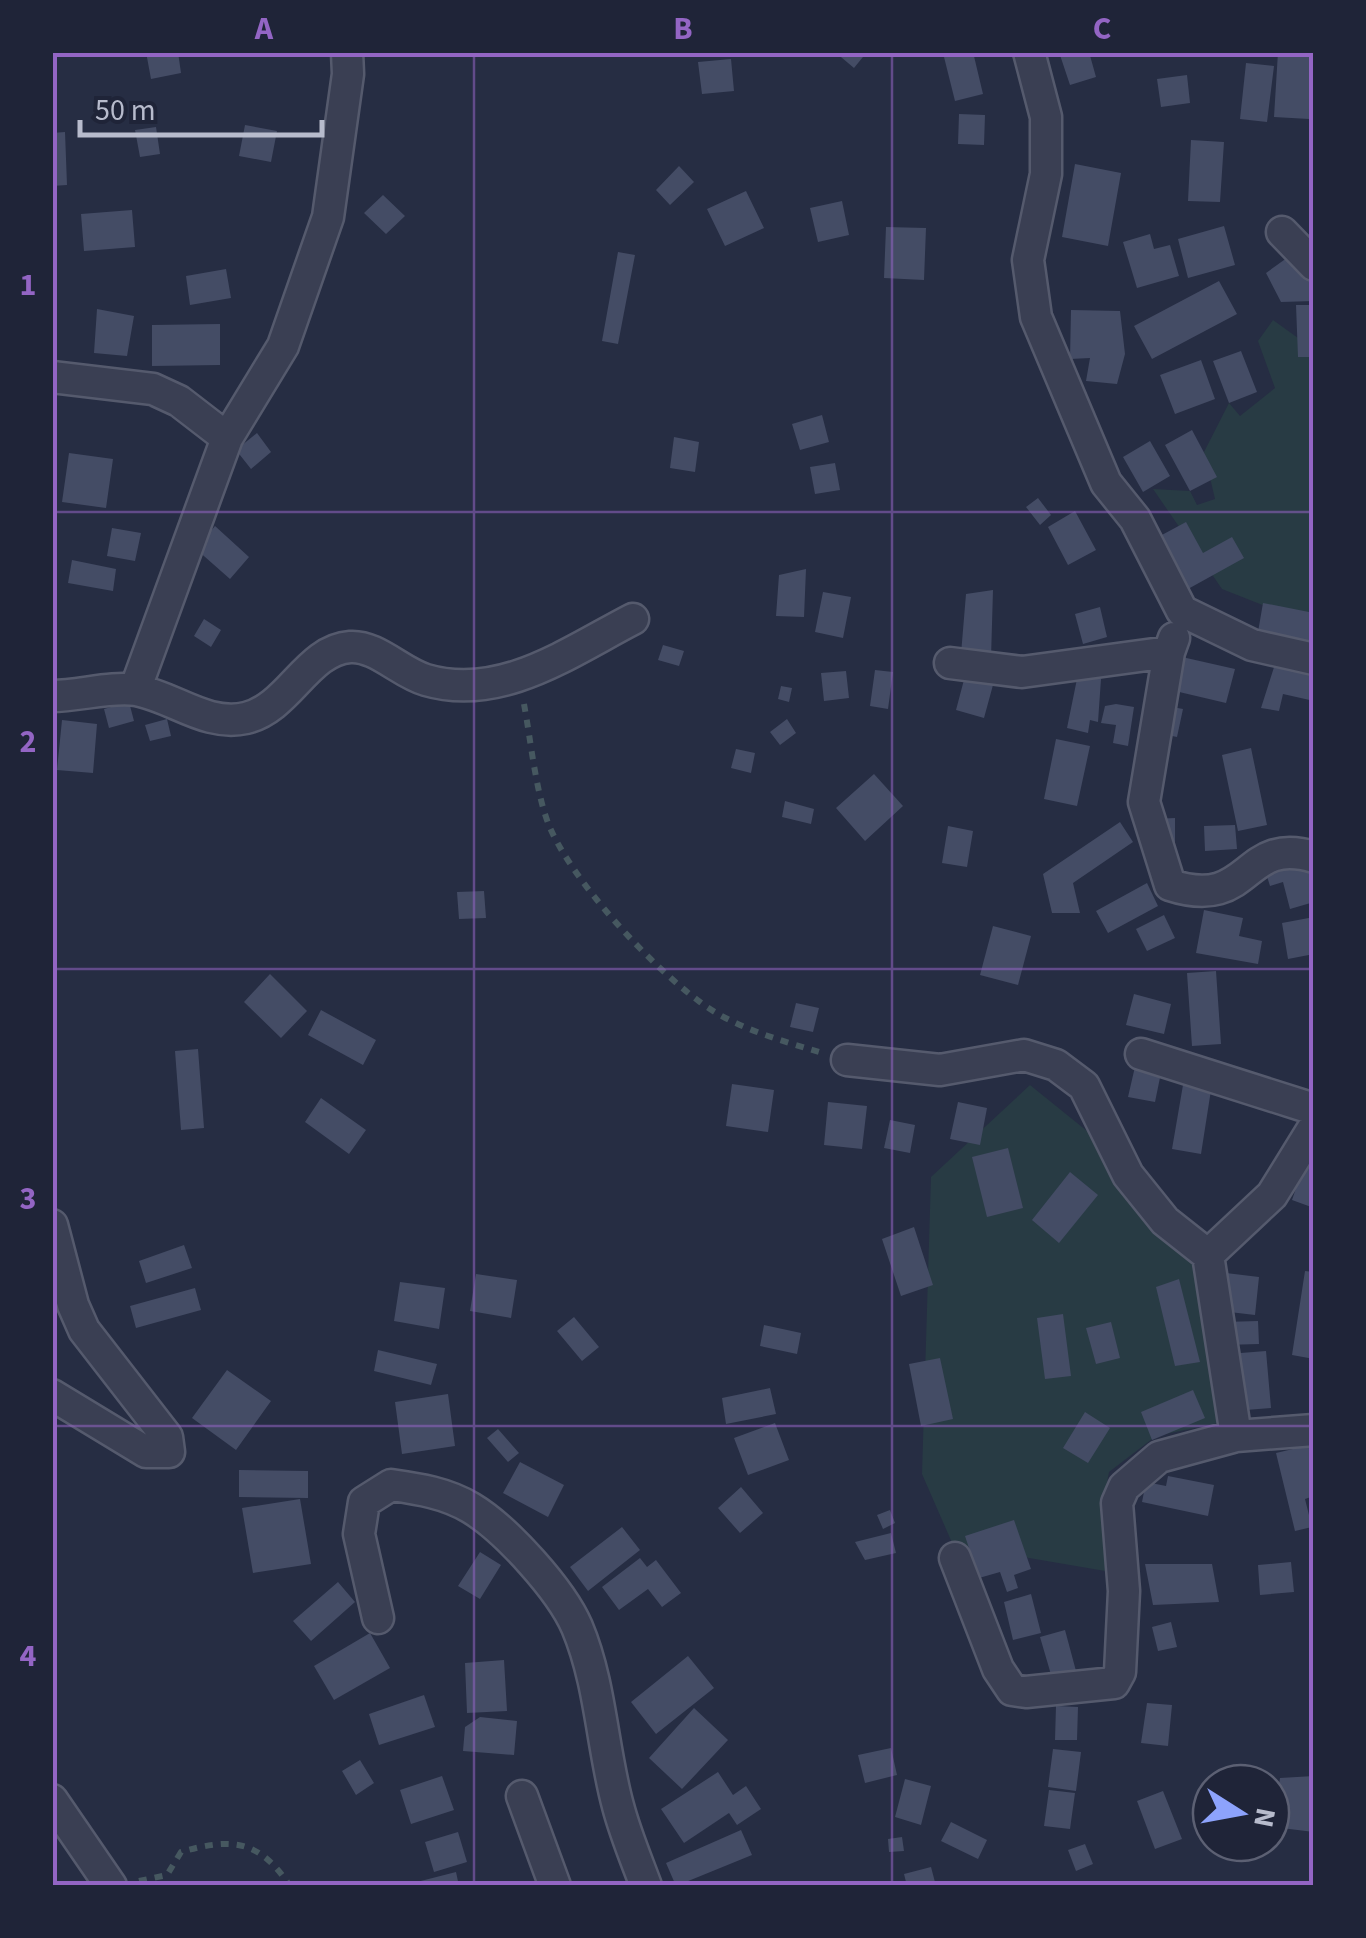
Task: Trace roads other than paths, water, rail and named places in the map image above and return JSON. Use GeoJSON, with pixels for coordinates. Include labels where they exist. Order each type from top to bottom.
{"type":"FeatureCollection","features":[{"type":"Feature","properties":{"kind":"street"},"geometry":{"type":"LineString","coordinates":[[135,690],[227,438],[283,346],[328,217],[347,52]]}},
{"type":"Feature","properties":{"kind":"street"},"geometry":{"type":"LineString","coordinates":[[1029,52],[1046,117],[1046,174],[1028,260],[1036,317],[1106,483],[1135,519],[1182,611],[1252,645],[1314,658]]}},
{"type":"Feature","properties":{"kind":"street"},"geometry":{"type":"LineString","coordinates":[[1282,232],[1314,265]]}},
{"type":"Feature","properties":{"kind":"street"},"geometry":{"type":"LineString","coordinates":[[52,377],[154,389],[180,401],[227,438]]}},
{"type":"Feature","properties":{"kind":"street"},"geometry":{"type":"LineString","coordinates":[[1182,611],[1169,652],[1144,802],[1170,885],[1196,892],[1222,890],[1233,886],[1261,857],[1287,853],[1314,857]]}},
{"type":"Feature","properties":{"kind":"street"},"geometry":{"type":"LineString","coordinates":[[52,696],[135,690],[214,718],[242,718],[272,709],[331,650],[355,646],[425,680],[470,686],[518,678],[632,620]]}},
{"type":"Feature","properties":{"kind":"street"},"geometry":{"type":"LineString","coordinates":[[950,663],[1022,672],[1169,652]]}},
{"type":"Feature","properties":{"kind":"street"},"geometry":{"type":"LineString","coordinates":[[1141,1054],[1314,1109]]}},
{"type":"Feature","properties":{"kind":"street"},"geometry":{"type":"LineString","coordinates":[[847,1060],[940,1070],[1024,1056],[1056,1066],[1084,1086],[1128,1175],[1165,1221],[1208,1255],[1236,1436]]}},
{"type":"Feature","properties":{"kind":"street"},"geometry":{"type":"LineString","coordinates":[[1208,1255],[1272,1195],[1314,1127]]}},
{"type":"Feature","properties":{"kind":"street"},"geometry":{"type":"LineString","coordinates":[[52,1225],[72,1305],[84,1330],[167,1437],[169,1452],[146,1452],[52,1394]]}},
{"type":"Feature","properties":{"kind":"street"},"geometry":{"type":"LineString","coordinates":[[955,1558],[998,1670],[1012,1690],[1114,1683],[1120,1672],[1124,1590],[1117,1503],[1124,1487],[1159,1457],[1236,1436],[1314,1430]]}},
{"type":"Feature","properties":{"kind":"street"},"geometry":{"type":"LineString","coordinates":[[378,1618],[359,1534],[364,1502],[391,1484],[472,1508],[508,1539],[560,1600],[577,1627],[595,1690],[618,1805],[646,1886]]}},
{"type":"Feature","properties":{"kind":"street"},"geometry":{"type":"LineString","coordinates":[[522,1796],[554,1886]]}},
{"type":"Feature","properties":{"kind":"street"},"geometry":{"type":"LineString","coordinates":[[52,1800],[111,1886]]}}]}
